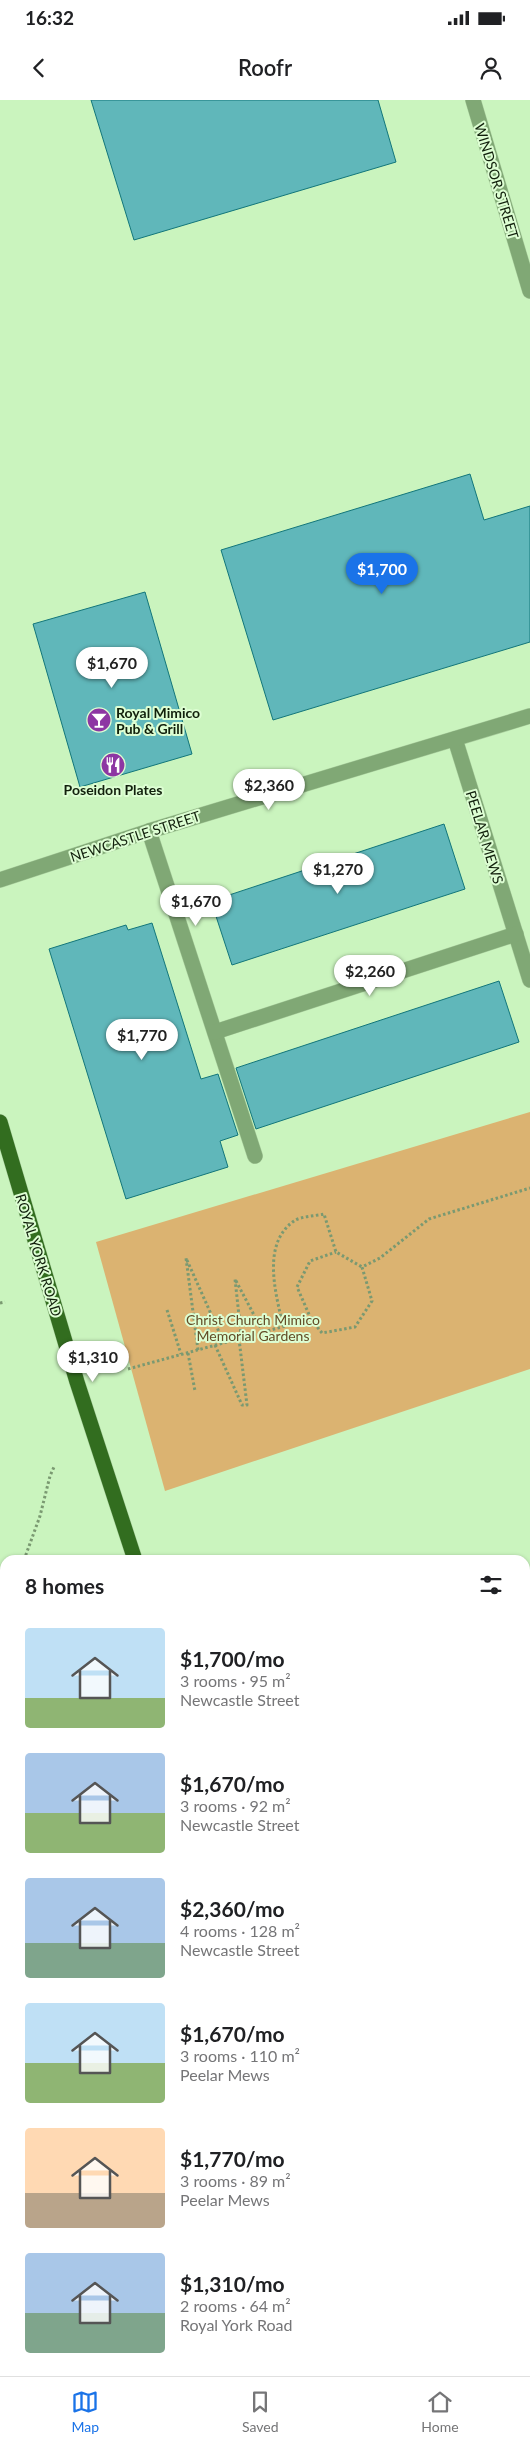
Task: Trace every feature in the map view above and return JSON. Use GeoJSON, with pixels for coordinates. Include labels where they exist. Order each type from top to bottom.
{"type":"FeatureCollection","features":[{"type":"Feature","properties":{"kind":"main road","name":"ROYAL YORK ROAD"},"geometry":{"type":"LineString","coordinates":[[0,1122],[77,1382],[132,1555]]}},
{"type":"Feature","properties":{"kind":"street","name":"WINDSOR STREET"},"geometry":{"type":"LineString","coordinates":[[473,100],[530,291]]}},
{"type":"Feature","properties":{"kind":"street","name":"NEWCASTLE STREET"},"geometry":{"type":"LineString","coordinates":[[0,880],[149,830],[530,716]]}},
{"type":"Feature","properties":{"kind":"street","name":"PEELAR MEWS"},"geometry":{"type":"LineString","coordinates":[[456,739],[530,980]]}},
{"type":"Feature","properties":{"kind":"street"},"geometry":{"type":"LineString","coordinates":[[149,830],[256,1156]]}},
{"type":"Feature","properties":{"kind":"street"},"geometry":{"type":"LineString","coordinates":[[215,1032],[516,934]]}},
{"type":"Feature","properties":{"kind":"path"},"geometry":{"type":"LineString","coordinates":[[362,1267],[380,1258],[429,1219],[530,1188]]}},
{"type":"Feature","properties":{"kind":"path"},"geometry":{"type":"LineString","coordinates":[[283,1326],[273,1279],[275,1252],[281,1235],[295,1220],[324,1214],[336,1252],[362,1267],[372,1301],[356,1327],[322,1333],[311,1319],[297,1286],[310,1261],[336,1252]]}},
{"type":"Feature","properties":{"kind":"path"},"geometry":{"type":"LineString","coordinates":[[198,1350],[186,1258],[224,1343]]}},
{"type":"Feature","properties":{"kind":"path"},"geometry":{"type":"LineString","coordinates":[[215,1346],[242,1405],[246,1405],[238,1339],[241,1334],[235,1279],[263,1332]]}},
{"type":"Feature","properties":{"kind":"path"},"geometry":{"type":"LineString","coordinates":[[0,1304],[5,1302]]}},
{"type":"Feature","properties":{"kind":"path"},"geometry":{"type":"LineString","coordinates":[[167,1310],[181,1354]]}},
{"type":"Feature","properties":{"kind":"path"},"geometry":{"type":"LineString","coordinates":[[128,1369],[311,1319]]}},
{"type":"Feature","properties":{"kind":"path"},"geometry":{"type":"LineString","coordinates":[[188,1353],[195,1391]]}},
{"type":"Feature","properties":{"kind":"path"},"geometry":{"type":"LineString","coordinates":[[26,1555],[40,1516],[54,1467]]}},
{"type":"Feature","properties":{"kind":"green space","name":"Christ Church Mimico Memorial Gardens"},"geometry":{"type":"Polygon","coordinates":[[[530,1112],[530,1369],[165,1491],[96,1242],[530,1112]]]}},
{"type":"Feature","properties":{"kind":"building"},"geometry":{"type":"Polygon","coordinates":[[[91,100],[378,100],[396,162],[134,240],[91,100]]]}},
{"type":"Feature","properties":{"kind":"building"},"geometry":{"type":"Polygon","coordinates":[[[470,474],[484,520],[530,506],[530,642],[273,720],[221,550],[470,474]]]}},
{"type":"Feature","properties":{"kind":"building"},"geometry":{"type":"Polygon","coordinates":[[[145,592],[192,754],[80,787],[33,624],[145,592]]]}},
{"type":"Feature","properties":{"kind":"building"},"geometry":{"type":"Polygon","coordinates":[[[444,824],[465,889],[232,965],[211,901],[444,824]]]}},
{"type":"Feature","properties":{"kind":"building"},"geometry":{"type":"Polygon","coordinates":[[[152,923],[201,1079],[218,1074],[238,1135],[220,1141],[228,1167],[126,1199],[49,949],[126,925],[128,930],[152,923]]]}},
{"type":"Feature","properties":{"kind":"building"},"geometry":{"type":"Polygon","coordinates":[[[499,981],[519,1042],[256,1129],[236,1068],[499,981]]]}},
{"type":"Feature","properties":{"kind":"place","name":"Royal Mimico Pub & Grill"},"geometry":{"type":"Point","coordinates":[99,720]}},
{"type":"Feature","properties":{"kind":"place","name":"Poseidon Plates"},"geometry":{"type":"Point","coordinates":[113,765]}}]}
